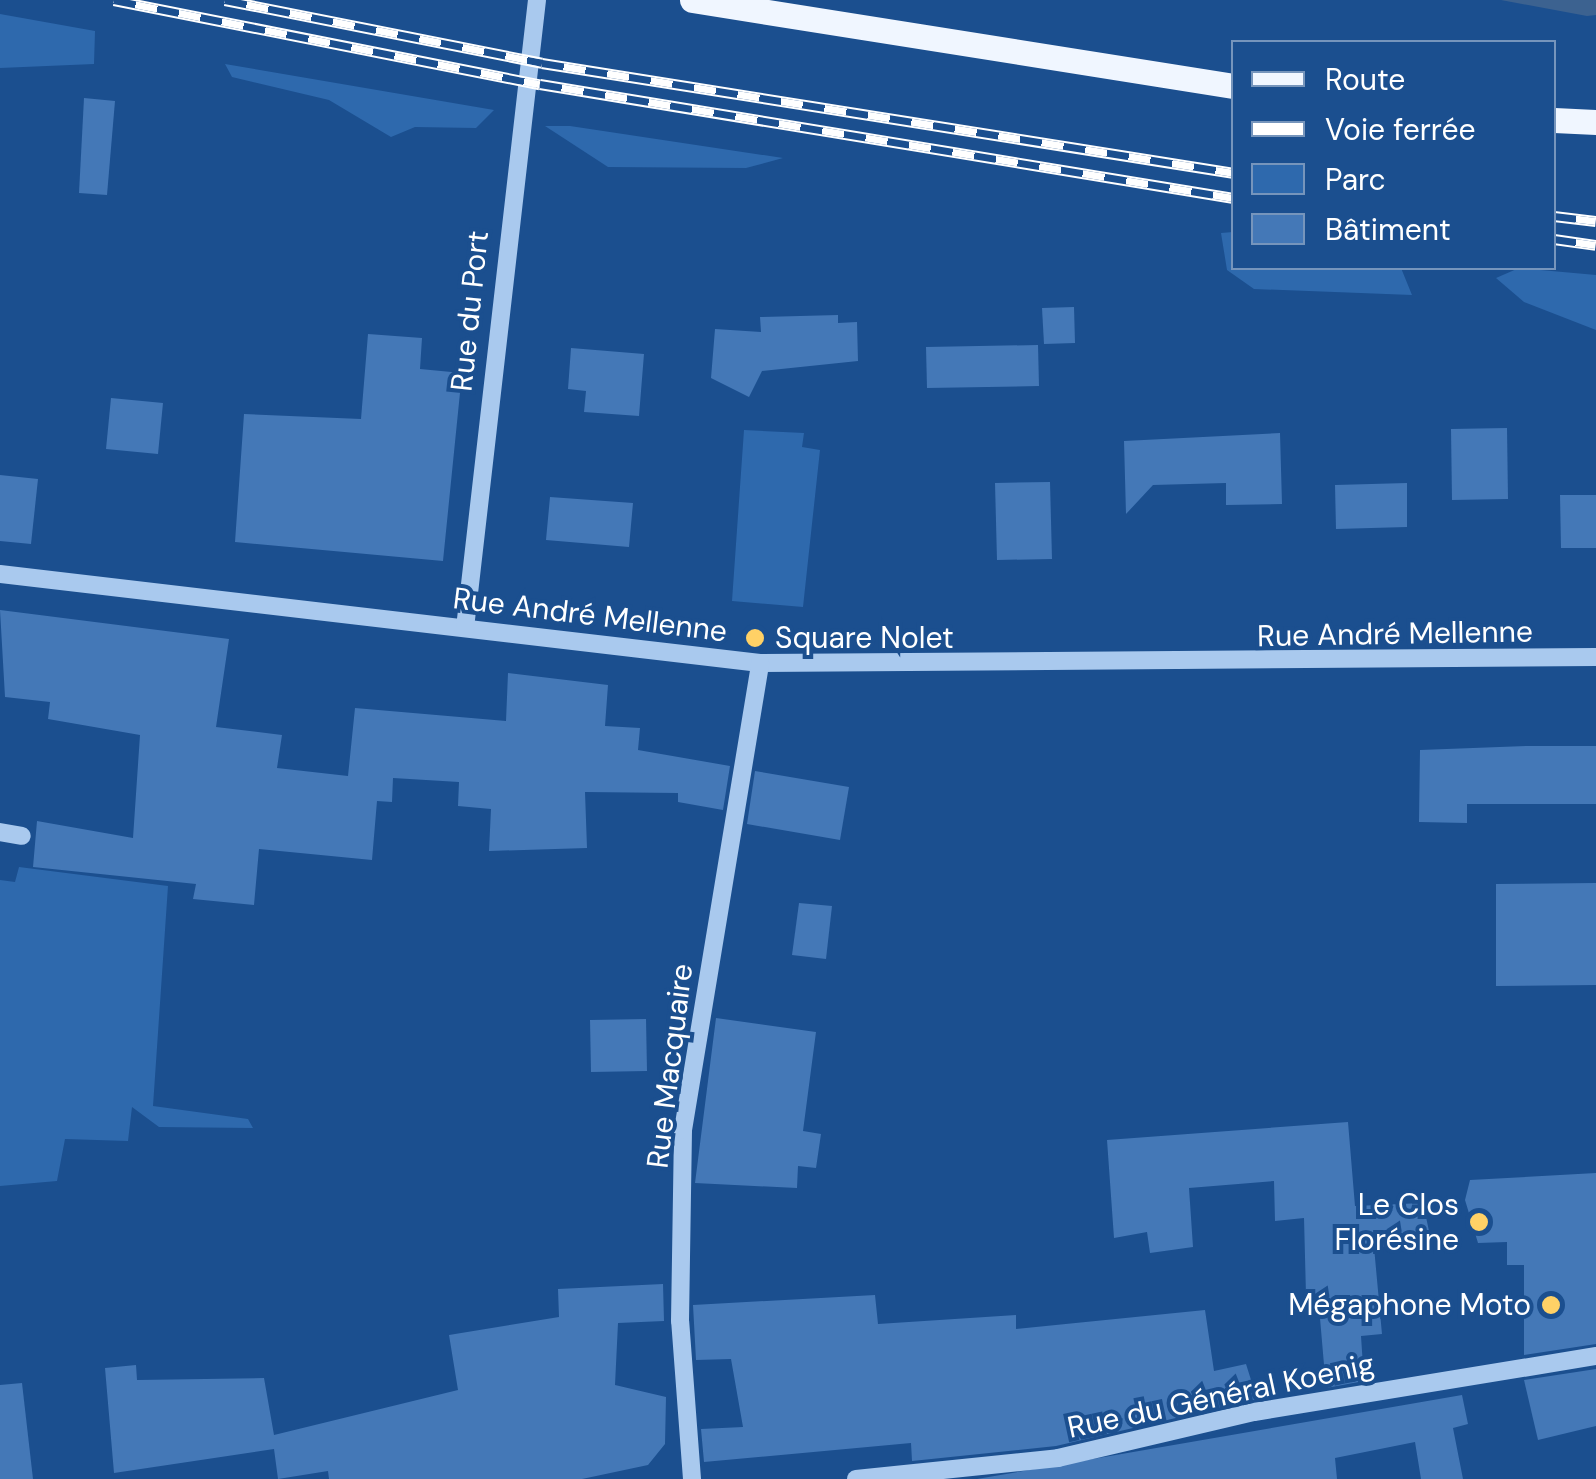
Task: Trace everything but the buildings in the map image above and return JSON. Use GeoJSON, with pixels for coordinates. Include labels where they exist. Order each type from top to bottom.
{"type":"FeatureCollection","features":[{"type":"Feature","properties":{"kind":"main road"},"geometry":{"type":"LineString","coordinates":[[692,0],[1231,86]]}},
{"type":"Feature","properties":{"kind":"main road"},"geometry":{"type":"LineString","coordinates":[[1556,120],[1596,122]]}},
{"type":"Feature","properties":{"kind":"street","name":"Rue du Port"},"geometry":{"type":"LineString","coordinates":[[465,628],[537,0]]}},
{"type":"Feature","properties":{"kind":"street","name":"Rue André Mellenne"},"geometry":{"type":"LineString","coordinates":[[0,574],[760,662],[1596,657]]}},
{"type":"Feature","properties":{"kind":"street","name":"Rue Macquaire"},"geometry":{"type":"LineString","coordinates":[[692,1479],[680,1321],[683,1130],[760,662]]}},
{"type":"Feature","properties":{"kind":"street"},"geometry":{"type":"LineString","coordinates":[[0,832],[22,836]]}},
{"type":"Feature","properties":{"kind":"street","name":"Rue du Général Koenig"},"geometry":{"type":"LineString","coordinates":[[856,1479],[1058,1458],[1254,1412],[1596,1356]]}},
{"type":"Feature","properties":{"kind":"green space"},"geometry":{"type":"Polygon","coordinates":[[[0,14],[95,31],[94,64],[0,68],[0,14]]]}},
{"type":"Feature","properties":{"kind":"green space"},"geometry":{"type":"Polygon","coordinates":[[[225,64],[494,110],[476,128],[415,127],[391,137],[329,100],[232,77],[225,64]]]}},
{"type":"Feature","properties":{"kind":"green space"},"geometry":{"type":"Polygon","coordinates":[[[545,126],[570,126],[783,158],[746,168],[608,167],[545,126]]]}},
{"type":"Feature","properties":{"kind":"green space"},"geometry":{"type":"Polygon","coordinates":[[[1231,232],[1231,270],[1402,270],[1412,295],[1254,289],[1227,270],[1221,233],[1231,232]]]}},
{"type":"Feature","properties":{"kind":"green space"},"geometry":{"type":"Polygon","coordinates":[[[1514,270],[1596,275],[1596,330],[1524,302],[1496,278],[1514,270]]]}},
{"type":"Feature","properties":{"kind":"green space"},"geometry":{"type":"Polygon","coordinates":[[[744,430],[804,433],[802,447],[820,450],[803,607],[732,601],[744,430]]]}},
{"type":"Feature","properties":{"kind":"green space"},"geometry":{"type":"Polygon","coordinates":[[[19,867],[168,886],[153,1106],[248,1119],[253,1128],[159,1127],[132,1107],[128,1141],[65,1139],[57,1181],[0,1186],[0,880],[15,882],[19,867]]]}},
{"type":"Feature","properties":{"kind":"shaded area"},"geometry":{"type":"Polygon","coordinates":[[[1501,0],[1596,0],[1596,15],[1587,16],[1501,0]]]}},
{"type":"Feature","properties":{"kind":"railway"},"geometry":{"type":"LineString","coordinates":[[114,0],[540,84],[1231,198]]}},
{"type":"Feature","properties":{"kind":"railway"},"geometry":{"type":"LineString","coordinates":[[225,0],[542,63],[1231,173]]}},
{"type":"Feature","properties":{"kind":"railway"},"geometry":{"type":"LineString","coordinates":[[1556,216],[1596,221]]}},
{"type":"Feature","properties":{"kind":"railway"},"geometry":{"type":"LineString","coordinates":[[1556,239],[1596,245]]}},
{"type":"Feature","properties":{"kind":"place","name":"Square Nolet"},"geometry":{"type":"Point","coordinates":[755,638]}},
{"type":"Feature","properties":{"kind":"place","name":"Le Clos Florésine"},"geometry":{"type":"Point","coordinates":[1479,1222]}},
{"type":"Feature","properties":{"kind":"place","name":"Mégaphone Moto"},"geometry":{"type":"Point","coordinates":[1551,1305]}}]}
